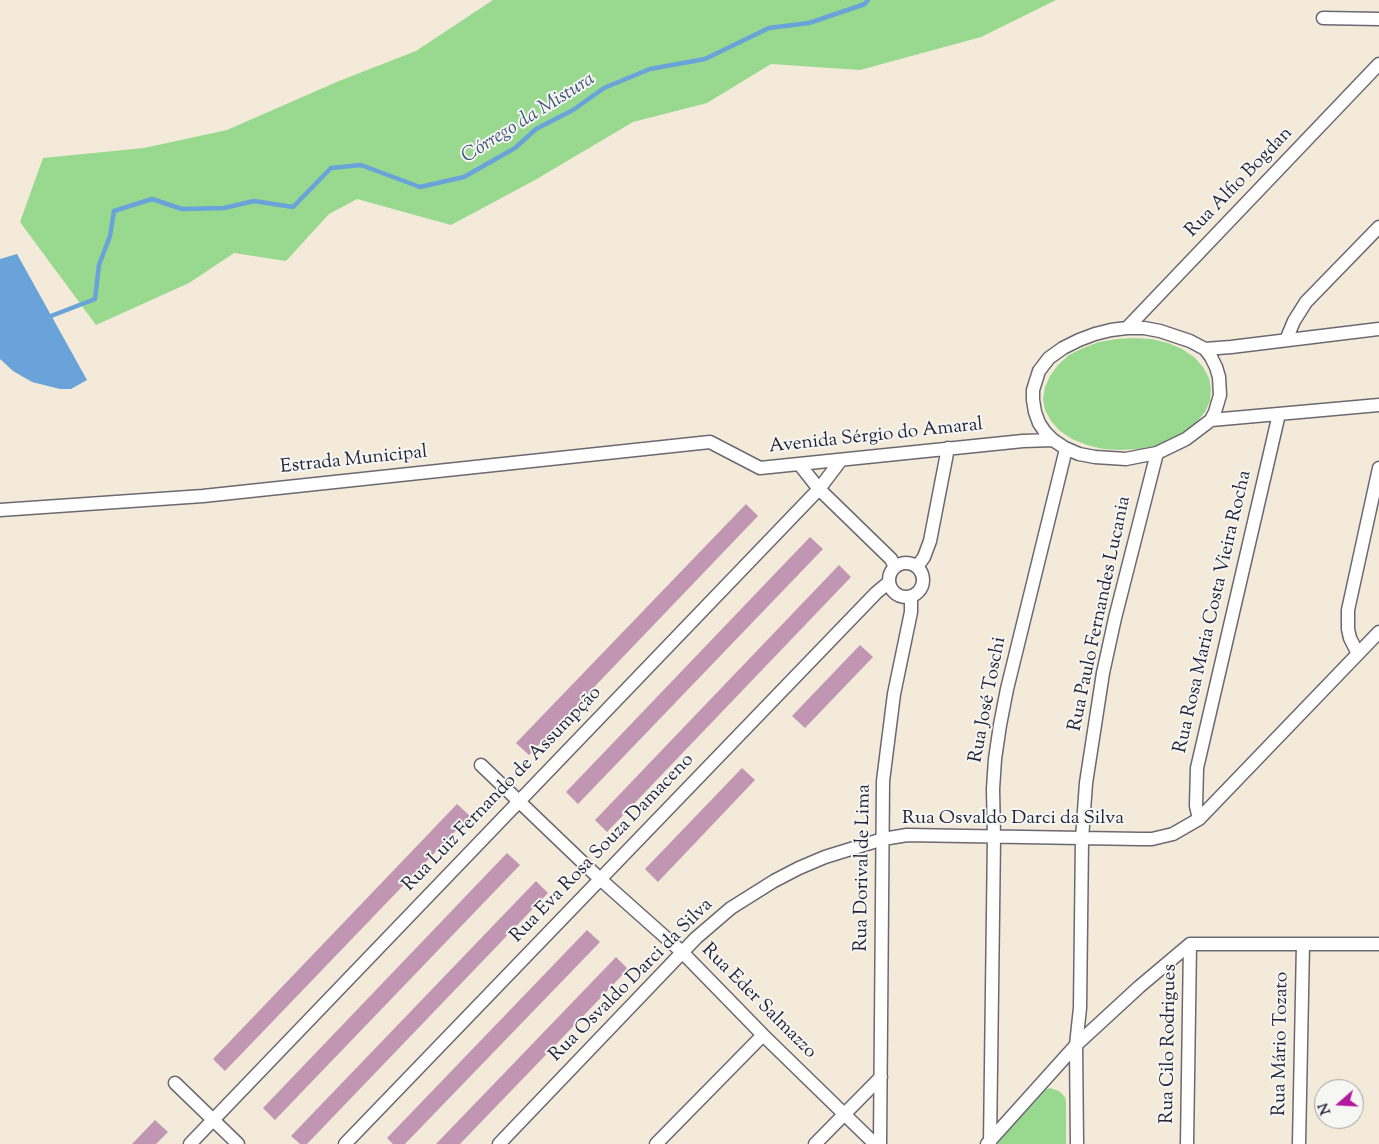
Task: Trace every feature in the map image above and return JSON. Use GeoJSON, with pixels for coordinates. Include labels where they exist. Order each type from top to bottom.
{"type":"FeatureCollection","features":[{"type":"Feature","properties":{"kind":"street"},"geometry":{"type":"LineString","coordinates":[[1323,18],[1379,19]]}},
{"type":"Feature","properties":{"kind":"street","name":"Rua Alfio Bogdan"},"geometry":{"type":"LineString","coordinates":[[1127,328],[1379,64]]}},
{"type":"Feature","properties":{"kind":"street"},"geometry":{"type":"LineString","coordinates":[[1286,340],[1294,321],[1306,302],[1379,226]]}},
{"type":"Feature","properties":{"kind":"street"},"geometry":{"type":"LineString","coordinates":[[1144,328],[1175,335],[1204,349],[1216,367],[1220,386],[1218,404],[1211,420],[1172,447],[1141,456],[1110,459],[1079,454],[1053,440],[1039,423],[1035,412],[1033,390],[1039,372],[1049,358],[1079,340],[1111,330],[1144,328]]}},
{"type":"Feature","properties":{"kind":"street"},"geometry":{"type":"LineString","coordinates":[[1204,349],[1379,329]]}},
{"type":"Feature","properties":{"kind":"street"},"geometry":{"type":"LineString","coordinates":[[1211,420],[1379,405]]}},
{"type":"Feature","properties":{"kind":"street","name":"Rua Rosa Maria Costa Vieira Rocha"},"geometry":{"type":"LineString","coordinates":[[1199,819],[1196,806],[1197,768],[1279,414]]}},
{"type":"Feature","properties":{"kind":"street","name":"Avenida Sérgio do Amaral"},"geometry":{"type":"LineString","coordinates":[[710,442],[760,468],[948,448],[1053,440]]}},
{"type":"Feature","properties":{"kind":"street","name":"Estrada Municipal"},"geometry":{"type":"LineString","coordinates":[[0,510],[203,496],[710,442]]}},
{"type":"Feature","properties":{"kind":"street"},"geometry":{"type":"LineString","coordinates":[[917,567],[924,557],[930,541],[948,448]]}},
{"type":"Feature","properties":{"kind":"street","name":"Rua José Toschi"},"geometry":{"type":"LineString","coordinates":[[989,1143],[994,837],[993,789],[1000,726],[1007,689],[1066,448]]}},
{"type":"Feature","properties":{"kind":"street","name":"Rua Paulo Fernandes Lucania"},"geometry":{"type":"LineString","coordinates":[[1077,1144],[1076,1045],[1080,1008],[1082,839],[1086,783],[1103,673],[1157,452]]}},
{"type":"Feature","properties":{"kind":"street","name":"Rua Luiz Fernando de Assumpção"},"geometry":{"type":"LineString","coordinates":[[190,1144],[819,488],[841,460]]}},
{"type":"Feature","properties":{"kind":"street"},"geometry":{"type":"LineString","coordinates":[[800,464],[819,488],[891,559],[896,567]]}},
{"type":"Feature","properties":{"kind":"street"},"geometry":{"type":"LineString","coordinates":[[1358,654],[1350,638],[1348,610],[1379,468]]}},
{"type":"Feature","properties":{"kind":"street"},"geometry":{"type":"LineString","coordinates":[[906,563],[917,567],[923,577],[920,589],[911,596],[900,596],[891,588],[889,582],[892,571],[901,564],[906,563]]}},
{"type":"Feature","properties":{"kind":"street","name":"Rua Eva Rosa Souza Damaceno"},"geometry":{"type":"LineString","coordinates":[[345,1144],[876,593],[889,582]]}},
{"type":"Feature","properties":{"kind":"street","name":"Rua Dorival de Lima"},"geometry":{"type":"LineString","coordinates":[[880,1144],[883,781],[894,694],[911,612],[911,596]]}},
{"type":"Feature","properties":{"kind":"street","name":"Rua Osvaldo Darci da Silva"},"geometry":{"type":"LineString","coordinates":[[498,1144],[682,952],[731,908],[774,880],[825,857],[883,839],[907,835],[1152,839],[1173,834],[1199,819],[1379,632]]}},
{"type":"Feature","properties":{"kind":"street","name":"Rua Eder Salmazzo"},"geometry":{"type":"LineString","coordinates":[[481,765],[600,879],[682,952],[763,1035],[875,1144]]}},
{"type":"Feature","properties":{"kind":"street"},"geometry":{"type":"LineString","coordinates":[[989,1143],[1076,1045],[1139,987],[1190,944],[1379,944]]}},
{"type":"Feature","properties":{"kind":"street","name":"Rua Cilo Rodrigues"},"geometry":{"type":"LineString","coordinates":[[1187,1144],[1190,944]]}},
{"type":"Feature","properties":{"kind":"street","name":"Rua Mário Tozato"},"geometry":{"type":"LineString","coordinates":[[1299,1144],[1303,944]]}},
{"type":"Feature","properties":{"kind":"street"},"geometry":{"type":"LineString","coordinates":[[656,1144],[763,1035]]}},
{"type":"Feature","properties":{"kind":"street"},"geometry":{"type":"LineString","coordinates":[[815,1144],[881,1077]]}},
{"type":"Feature","properties":{"kind":"street"},"geometry":{"type":"LineString","coordinates":[[175,1083],[238,1144]]}},
{"type":"Feature","properties":{"kind":"green space"},"geometry":{"type":"Polygon","coordinates":[[[493,0],[1056,0],[981,37],[860,70],[771,64],[707,103],[633,122],[535,180],[451,225],[357,199],[329,214],[286,261],[234,253],[189,283],[96,325],[20,222],[43,158],[144,148],[227,130],[339,81],[416,51],[493,0]]]}},
{"type":"Feature","properties":{"kind":"green space"},"geometry":{"type":"Polygon","coordinates":[[[1134,338],[1168,343],[1194,357],[1203,367],[1209,378],[1211,389],[1210,401],[1205,412],[1196,423],[1171,440],[1155,446],[1138,449],[1103,449],[1072,439],[1060,431],[1051,421],[1045,410],[1043,399],[1045,387],[1058,365],[1069,355],[1099,342],[1134,338]]]}},
{"type":"Feature","properties":{"kind":"green space"},"geometry":{"type":"Polygon","coordinates":[[[1050,1088],[1059,1091],[1065,1097],[1066,1144],[994,1144],[1044,1090],[1050,1088]]]}},
{"type":"Feature","properties":{"kind":"water"},"geometry":{"type":"Polygon","coordinates":[[[17,254],[87,380],[71,389],[60,389],[32,382],[13,371],[0,359],[0,259],[17,254]]]}},
{"type":"Feature","properties":{"kind":"building"},"geometry":{"type":"Polygon","coordinates":[[[746,504],[758,516],[529,755],[516,743],[746,504]]]}},
{"type":"Feature","properties":{"kind":"building"},"geometry":{"type":"Polygon","coordinates":[[[810,537],[823,549],[578,804],[566,792],[810,537]]]}},
{"type":"Feature","properties":{"kind":"building"},"geometry":{"type":"Polygon","coordinates":[[[839,565],[851,577],[607,832],[595,820],[839,565]]]}},
{"type":"Feature","properties":{"kind":"building"},"geometry":{"type":"Polygon","coordinates":[[[860,645],[873,657],[805,728],[792,716],[860,645]]]}},
{"type":"Feature","properties":{"kind":"building"},"geometry":{"type":"Polygon","coordinates":[[[742,768],[755,780],[658,882],[645,869],[742,768]]]}},
{"type":"Feature","properties":{"kind":"building"},"geometry":{"type":"Polygon","coordinates":[[[457,804],[470,816],[225,1071],[213,1059],[457,804]]]}},
{"type":"Feature","properties":{"kind":"building"},"geometry":{"type":"Polygon","coordinates":[[[507,853],[520,865],[275,1120],[263,1108],[507,853]]]}},
{"type":"Feature","properties":{"kind":"building"},"geometry":{"type":"Polygon","coordinates":[[[536,881],[548,893],[307,1144],[300,1144],[291,1136],[536,881]]]}},
{"type":"Feature","properties":{"kind":"building"},"geometry":{"type":"Polygon","coordinates":[[[587,930],[600,942],[405,1144],[393,1144],[387,1138],[587,930]]]}},
{"type":"Feature","properties":{"kind":"building"},"geometry":{"type":"Polygon","coordinates":[[[616,957],[628,969],[590,1009],[460,1144],[436,1144],[616,957]]]}},
{"type":"Feature","properties":{"kind":"building"},"geometry":{"type":"Polygon","coordinates":[[[155,1120],[168,1132],[156,1144],[132,1144],[155,1120]]]}},
{"type":"Feature","properties":{"kind":"waterway","name":"Córrego da Mistura"},"geometry":{"type":"LineString","coordinates":[[51,316],[95,299],[99,265],[110,236],[114,211],[152,199],[182,209],[224,208],[254,201],[293,207],[331,168],[361,165],[420,187],[464,177],[515,148],[536,129],[573,110],[604,88],[650,69],[705,59],[769,28],[809,23],[865,4],[868,0]]}}]}
